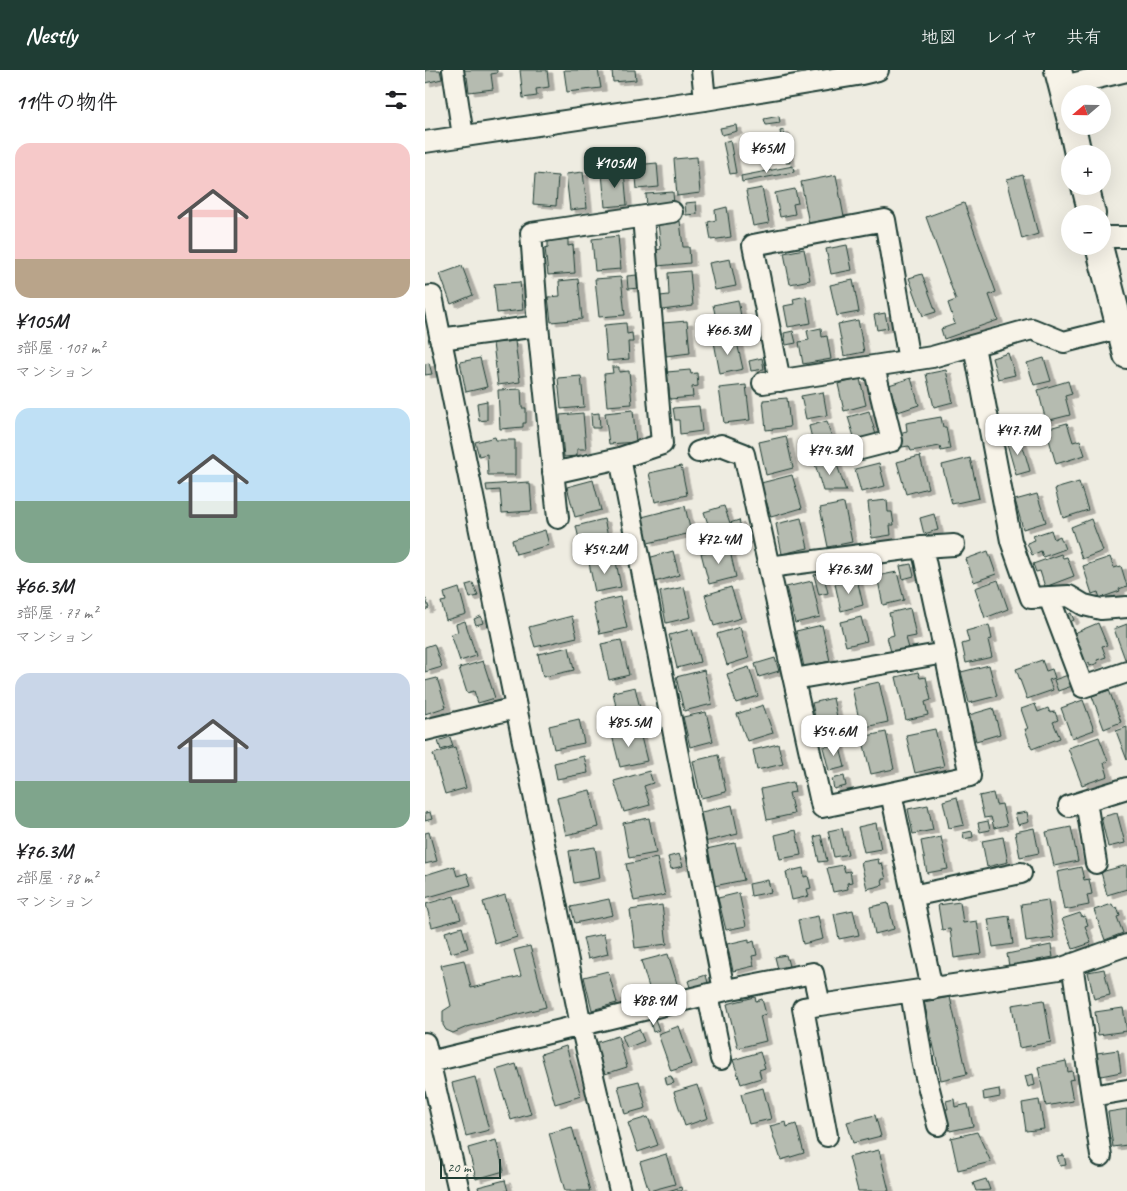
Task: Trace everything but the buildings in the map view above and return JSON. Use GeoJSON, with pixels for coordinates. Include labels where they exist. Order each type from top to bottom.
{"type":"FeatureCollection","features":[{"type":"Feature","properties":{"kind":"street"},"geometry":{"type":"LineString","coordinates":[[453,70],[463,136]]}},
{"type":"Feature","properties":{"kind":"street"},"geometry":{"type":"LineString","coordinates":[[702,70],[705,100]]}},
{"type":"Feature","properties":{"kind":"street"},"geometry":{"type":"LineString","coordinates":[[425,142],[705,100],[838,74],[878,70]]}},
{"type":"Feature","properties":{"kind":"street"},"geometry":{"type":"LineString","coordinates":[[1061,78],[1127,71]]}},
{"type":"Feature","properties":{"kind":"street"},"geometry":{"type":"LineString","coordinates":[[558,518],[538,326],[531,233],[672,212]]}},
{"type":"Feature","properties":{"kind":"street"},"geometry":{"type":"LineString","coordinates":[[553,473],[620,458],[662,444],[643,217]]}},
{"type":"Feature","properties":{"kind":"street"},"geometry":{"type":"LineString","coordinates":[[909,361],[885,220],[753,245],[771,382],[873,367],[909,361],[932,357],[1032,329],[1064,342],[1120,328]]}},
{"type":"Feature","properties":{"kind":"street"},"geometry":{"type":"LineString","coordinates":[[1111,237],[1127,237]]}},
{"type":"Feature","properties":{"kind":"street"},"geometry":{"type":"LineString","coordinates":[[1101,255],[1127,355]]}},
{"type":"Feature","properties":{"kind":"street"},"geometry":{"type":"LineString","coordinates":[[425,297],[432,296],[581,1025],[620,1191]]}},
{"type":"Feature","properties":{"kind":"street"},"geometry":{"type":"LineString","coordinates":[[440,339],[538,326]]}},
{"type":"Feature","properties":{"kind":"street"},"geometry":{"type":"LineString","coordinates":[[974,346],[1011,541],[1031,598],[1069,596],[1084,605],[1101,609],[1127,607]]}},
{"type":"Feature","properties":{"kind":"street"},"geometry":{"type":"LineString","coordinates":[[861,449],[892,441],[873,367]]}},
{"type":"Feature","properties":{"kind":"street"},"geometry":{"type":"LineString","coordinates":[[697,452],[721,445],[744,454],[822,807],[969,776],[922,547]]}},
{"type":"Feature","properties":{"kind":"street"},"geometry":{"type":"LineString","coordinates":[[620,458],[716,992],[721,1060]]}},
{"type":"Feature","properties":{"kind":"street"},"geometry":{"type":"LineString","coordinates":[[769,567],[922,547],[954,545]]}},
{"type":"Feature","properties":{"kind":"street"},"geometry":{"type":"LineString","coordinates":[[1049,597],[1083,687],[1127,672]]}},
{"type":"Feature","properties":{"kind":"street"},"geometry":{"type":"LineString","coordinates":[[794,680],[945,653]]}},
{"type":"Feature","properties":{"kind":"street"},"geometry":{"type":"LineString","coordinates":[[425,730],[516,708]]}},
{"type":"Feature","properties":{"kind":"street"},"geometry":{"type":"LineString","coordinates":[[1096,862],[1078,803],[1127,788]]}},
{"type":"Feature","properties":{"kind":"street"},"geometry":{"type":"LineString","coordinates":[[891,793],[932,989]]}},
{"type":"Feature","properties":{"kind":"street"},"geometry":{"type":"LineString","coordinates":[[913,896],[1021,873]]}},
{"type":"Feature","properties":{"kind":"street"},"geometry":{"type":"LineString","coordinates":[[827,1136],[803,1008],[1059,969],[1127,945]]}},
{"type":"Feature","properties":{"kind":"street"},"geometry":{"type":"LineString","coordinates":[[1072,964],[1101,1156]]}},
{"type":"Feature","properties":{"kind":"street"},"geometry":{"type":"LineString","coordinates":[[427,1063],[716,992],[813,973],[820,1005]]}},
{"type":"Feature","properties":{"kind":"street"},"geometry":{"type":"LineString","coordinates":[[911,992],[923,1065],[938,1125]]}},
{"type":"Feature","properties":{"kind":"street"},"geometry":{"type":"LineString","coordinates":[[425,1043],[427,1063],[459,1191]]}},
{"type":"Feature","properties":{"kind":"street"},"geometry":{"type":"LineString","coordinates":[[1092,1096],[1127,1090]]}}]}
